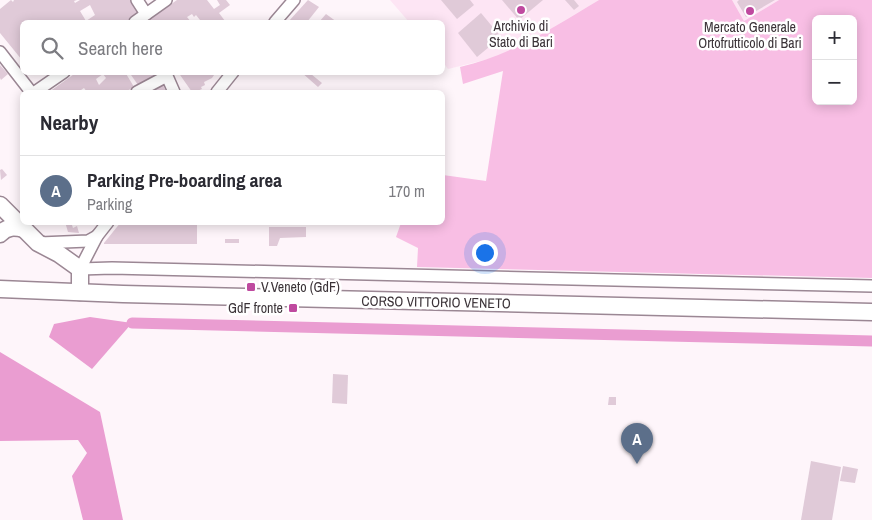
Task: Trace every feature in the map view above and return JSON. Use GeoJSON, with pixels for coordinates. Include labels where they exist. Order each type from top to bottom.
{"type":"FeatureCollection","features":[{"type":"Feature","properties":{"kind":"main road"},"geometry":{"type":"LineString","coordinates":[[0,205],[38,243],[59,254],[80,269],[80,292]]}},
{"type":"Feature","properties":{"kind":"main road"},"geometry":{"type":"LineString","coordinates":[[0,234],[13,227],[24,229]]}},
{"type":"Feature","properties":{"kind":"main road","name":"CORSO VITTORIO VENETO"},"geometry":{"type":"LineString","coordinates":[[0,289],[872,312]]}},
{"type":"Feature","properties":{"kind":"street"},"geometry":{"type":"LineString","coordinates":[[137,0],[146,14]]}},
{"type":"Feature","properties":{"kind":"street"},"geometry":{"type":"LineString","coordinates":[[138,20],[166,0]]}},
{"type":"Feature","properties":{"kind":"street"},"geometry":{"type":"LineString","coordinates":[[277,20],[294,0]]}},
{"type":"Feature","properties":{"kind":"street"},"geometry":{"type":"LineString","coordinates":[[0,52],[31,90]]}},
{"type":"Feature","properties":{"kind":"street"},"geometry":{"type":"LineString","coordinates":[[36,90],[59,75]]}},
{"type":"Feature","properties":{"kind":"street"},"geometry":{"type":"LineString","coordinates":[[218,90],[230,75]]}},
{"type":"Feature","properties":{"kind":"street"},"geometry":{"type":"LineString","coordinates":[[141,90],[167,76],[173,90]]}},
{"type":"Feature","properties":{"kind":"street"},"geometry":{"type":"LineString","coordinates":[[80,269],[97,236],[106,225]]}},
{"type":"Feature","properties":{"kind":"street"},"geometry":{"type":"LineString","coordinates":[[38,243],[85,242],[97,236]]}},
{"type":"Feature","properties":{"kind":"street","name":"CORSO VITTORIO VENETO"},"geometry":{"type":"LineString","coordinates":[[80,269],[112,268],[872,286]]}},
{"type":"Feature","properties":{"kind":"shaded area"},"geometry":{"type":"Polygon","coordinates":[[[390,0],[599,0],[522,46],[493,58],[448,69],[445,65],[445,20],[407,20],[390,0]]]}},
{"type":"Feature","properties":{"kind":"shaded area"},"geometry":{"type":"Polygon","coordinates":[[[599,0],[732,0],[744,21],[779,0],[872,0],[872,278],[417,267],[418,248],[396,237],[400,225],[445,225],[445,175],[486,181],[503,71],[463,84],[460,67],[498,55],[532,39],[599,0]]]}},
{"type":"Feature","properties":{"kind":"shaded area","name":"Mercato Generale Ortofrutticolo di Bari"},"geometry":{"type":"Polygon","coordinates":[[[732,0],[779,0],[744,21],[732,0]]]}},
{"type":"Feature","properties":{"kind":"shaded area"},"geometry":{"type":"Polygon","coordinates":[[[90,317],[132,323],[92,369],[49,337],[54,324],[90,317]]]}},
{"type":"Feature","properties":{"kind":"shaded area"},"geometry":{"type":"Polygon","coordinates":[[[0,352],[100,412],[123,520],[83,520],[72,476],[87,453],[78,440],[0,441],[0,352]]]}},
{"type":"Feature","properties":{"kind":"building"},"geometry":{"type":"Polygon","coordinates":[[[11,0],[13,2],[14,0],[77,0],[74,1],[75,3],[80,0],[130,0],[138,13],[128,20],[88,20],[95,15],[90,5],[80,11],[85,20],[20,20],[20,58],[0,33],[0,9],[11,0]]]}},
{"type":"Feature","properties":{"kind":"building"},"geometry":{"type":"Polygon","coordinates":[[[177,0],[207,0],[214,9],[220,5],[217,0],[226,0],[230,5],[219,13],[224,20],[200,20],[196,15],[194,17],[192,14],[187,17],[189,20],[149,20],[177,0]]]}},
{"type":"Feature","properties":{"kind":"building"},"geometry":{"type":"Polygon","coordinates":[[[308,0],[319,7],[309,20],[290,20],[308,0]]]}},
{"type":"Feature","properties":{"kind":"building"},"geometry":{"type":"Polygon","coordinates":[[[441,0],[470,0],[474,5],[457,19],[441,0]]]}},
{"type":"Feature","properties":{"kind":"building","name":"Archivio di Stato di Bari"},"geometry":{"type":"Polygon","coordinates":[[[502,0],[543,0],[519,20],[502,0]]]}},
{"type":"Feature","properties":{"kind":"building"},"geometry":{"type":"Polygon","coordinates":[[[565,0],[574,0],[579,6],[574,10],[565,0]]]}},
{"type":"Feature","properties":{"kind":"building","name":"Mercato Generale Ortofrutticolo di Bari"},"geometry":{"type":"Polygon","coordinates":[[[739,0],[775,0],[746,17],[737,2],[739,0]]]}},
{"type":"Feature","properties":{"kind":"building"},"geometry":{"type":"Polygon","coordinates":[[[481,13],[501,37],[477,57],[458,33],[481,13]]]}},
{"type":"Feature","properties":{"kind":"building"},"geometry":{"type":"Polygon","coordinates":[[[326,14],[334,20],[321,20],[326,14]]]}},
{"type":"Feature","properties":{"kind":"building"},"geometry":{"type":"Polygon","coordinates":[[[0,65],[8,74],[1,80],[0,78],[0,65]]]}},
{"type":"Feature","properties":{"kind":"building"},"geometry":{"type":"Polygon","coordinates":[[[73,75],[102,75],[96,79],[99,85],[106,78],[104,75],[127,75],[134,87],[129,90],[86,90],[84,88],[81,90],[52,90],[73,75]]]}},
{"type":"Feature","properties":{"kind":"building"},"geometry":{"type":"Polygon","coordinates":[[[131,75],[157,75],[138,85],[131,75]]]}},
{"type":"Feature","properties":{"kind":"building"},"geometry":{"type":"Polygon","coordinates":[[[180,75],[214,75],[204,82],[205,85],[201,87],[202,89],[191,90],[180,75]]]}},
{"type":"Feature","properties":{"kind":"building"},"geometry":{"type":"Polygon","coordinates":[[[304,75],[312,75],[322,83],[318,87],[304,75]]]}},
{"type":"Feature","properties":{"kind":"building"},"geometry":{"type":"Polygon","coordinates":[[[163,84],[165,90],[152,90],[163,84]]]}},
{"type":"Feature","properties":{"kind":"building"},"geometry":{"type":"Polygon","coordinates":[[[2,169],[7,175],[1,180],[0,170],[2,169]]]}},
{"type":"Feature","properties":{"kind":"building"},"geometry":{"type":"Polygon","coordinates":[[[66,225],[72,225],[73,228],[77,226],[79,233],[68,232],[66,225]]]}},
{"type":"Feature","properties":{"kind":"building"},"geometry":{"type":"Polygon","coordinates":[[[119,225],[197,225],[197,244],[104,243],[119,225]]]}},
{"type":"Feature","properties":{"kind":"building"},"geometry":{"type":"Polygon","coordinates":[[[269,227],[306,227],[306,237],[280,238],[277,246],[269,246],[269,227]]]}},
{"type":"Feature","properties":{"kind":"building"},"geometry":{"type":"Polygon","coordinates":[[[225,239],[239,239],[239,243],[225,243],[225,239]]]}},
{"type":"Feature","properties":{"kind":"building"},"geometry":{"type":"Polygon","coordinates":[[[333,374],[348,375],[347,404],[332,403],[333,374]]]}},
{"type":"Feature","properties":{"kind":"building"},"geometry":{"type":"Polygon","coordinates":[[[609,397],[616,397],[616,405],[608,405],[609,397]]]}},
{"type":"Feature","properties":{"kind":"building"},"geometry":{"type":"Polygon","coordinates":[[[811,461],[841,467],[832,520],[801,520],[811,461]]]}},
{"type":"Feature","properties":{"kind":"building"},"geometry":{"type":"Polygon","coordinates":[[[843,466],[858,469],[855,483],[840,481],[843,466]]]}},
{"type":"Feature","properties":{"kind":"waterway"},"geometry":{"type":"LineString","coordinates":[[132,323],[872,341]]}},
{"type":"Feature","properties":{"kind":"place","name":"Archivio di Stato di Bari"},"geometry":{"type":"Point","coordinates":[521,10]}},
{"type":"Feature","properties":{"kind":"place","name":"Mercato Generale Ortofrutticolo di Bari"},"geometry":{"type":"Point","coordinates":[750,11]}},
{"type":"Feature","properties":{"kind":"place","name":"V.Veneto (GdF)"},"geometry":{"type":"Point","coordinates":[251,287]}},
{"type":"Feature","properties":{"kind":"place","name":"GdF fronte"},"geometry":{"type":"Point","coordinates":[293,308]}},
{"type":"Feature","properties":{"kind":"place","name":"Parking Pre-boarding area"},"geometry":{"type":"Point","coordinates":[637,464]}}]}
